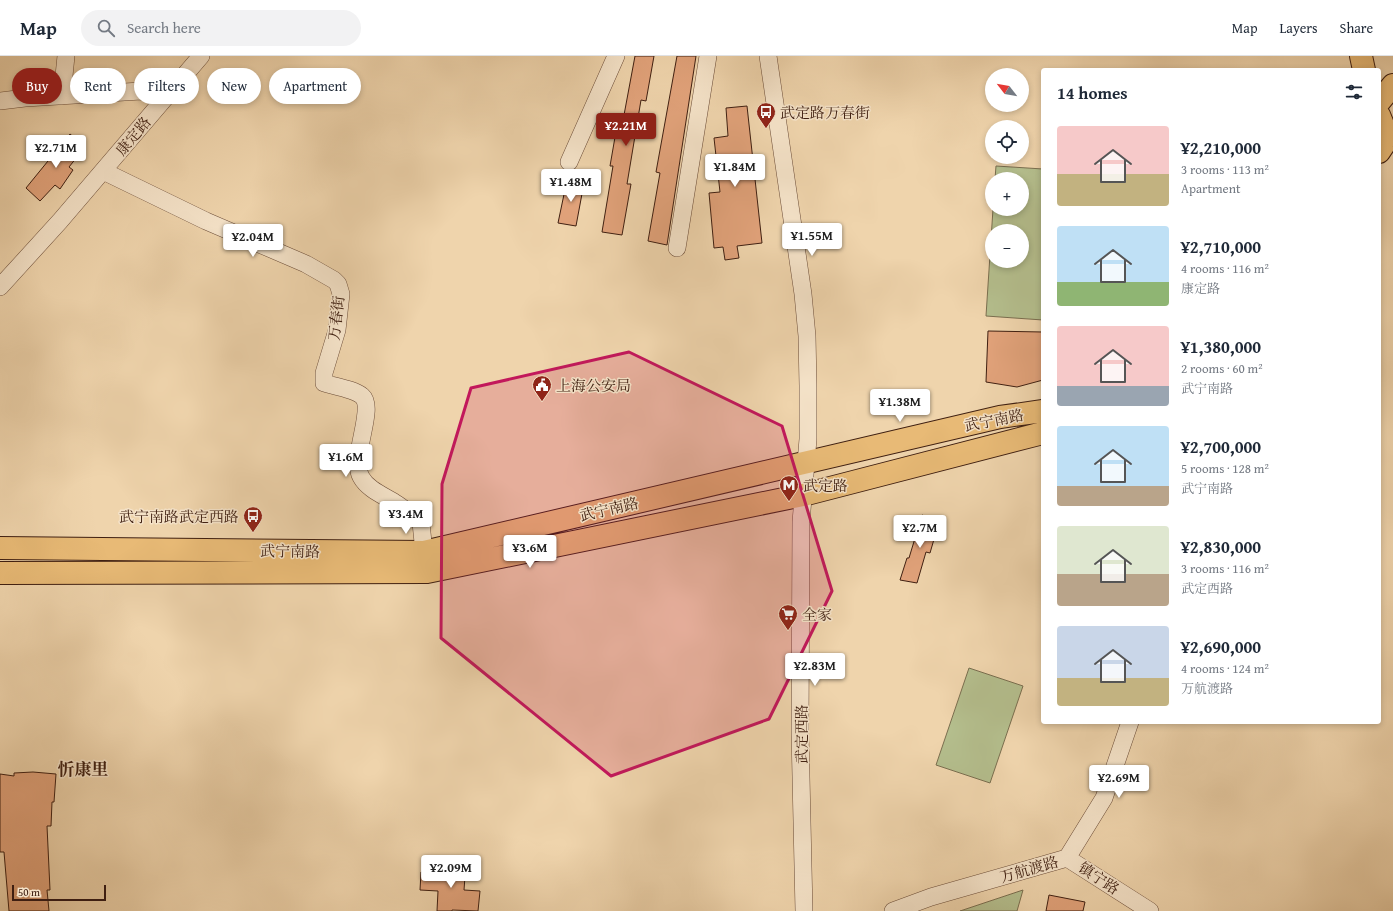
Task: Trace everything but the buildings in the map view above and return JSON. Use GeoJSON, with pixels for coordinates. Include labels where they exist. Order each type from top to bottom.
{"type":"FeatureCollection","features":[{"type":"Feature","properties":{"kind":"main road"},"geometry":{"type":"LineString","coordinates":[[1361,56],[1364,68]]}},
{"type":"Feature","properties":{"kind":"main road"},"geometry":{"type":"LineString","coordinates":[[1381,100],[1393,85]]}},
{"type":"Feature","properties":{"kind":"main road"},"geometry":{"type":"LineString","coordinates":[[1381,121],[1388,142]]}},
{"type":"Feature","properties":{"kind":"main road","name":"武宁南路"},"geometry":{"type":"LineString","coordinates":[[0,548],[424,552],[1000,417],[1041,411]]}},
{"type":"Feature","properties":{"kind":"main road","name":"武宁南路"},"geometry":{"type":"LineString","coordinates":[[0,573],[427,572],[802,495],[1041,434]]}},
{"type":"Feature","properties":{"kind":"street"},"geometry":{"type":"LineString","coordinates":[[66,56],[62,96],[134,91]]}},
{"type":"Feature","properties":{"kind":"street","name":"康定路"},"geometry":{"type":"LineString","coordinates":[[190,68],[201,56]]}},
{"type":"Feature","properties":{"kind":"street"},"geometry":{"type":"LineString","coordinates":[[569,162],[616,56]]}},
{"type":"Feature","properties":{"kind":"street"},"geometry":{"type":"LineString","coordinates":[[677,248],[708,56]]}},
{"type":"Feature","properties":{"kind":"street"},"geometry":{"type":"LineString","coordinates":[[768,56],[807,336],[807,462]]}},
{"type":"Feature","properties":{"kind":"street"},"geometry":{"type":"LineString","coordinates":[[0,101],[12,100]]}},
{"type":"Feature","properties":{"kind":"street","name":"康定路"},"geometry":{"type":"LineString","coordinates":[[0,287],[60,221],[159,104]]}},
{"type":"Feature","properties":{"kind":"street","name":"万春街"},"geometry":{"type":"LineString","coordinates":[[103,171],[206,221],[306,264],[334,280],[338,284],[341,294],[337,330],[324,373],[324,383],[357,393],[364,399],[366,411],[359,458],[359,472],[367,484],[402,507],[421,523],[424,552]]}},
{"type":"Feature","properties":{"kind":"street","name":"武定西路"},"geometry":{"type":"LineString","coordinates":[[804,911],[800,732],[802,495],[807,462]]}},
{"type":"Feature","properties":{"kind":"street","name":"万航渡路"},"geometry":{"type":"LineString","coordinates":[[893,911],[931,897],[1068,858],[1104,798],[1129,724]]}},
{"type":"Feature","properties":{"kind":"street","name":"镇宁路"},"geometry":{"type":"LineString","coordinates":[[1068,858],[1150,911]]}},
{"type":"Feature","properties":{"kind":"highlighted area"},"geometry":{"type":"Polygon","coordinates":[[[629,352],[782,426],[832,591],[769,719],[611,776],[441,638],[442,484],[471,388],[629,352]]]}},
{"type":"Feature","properties":{"kind":"green space"},"geometry":{"type":"Polygon","coordinates":[[[996,166],[1041,169],[1041,320],[986,316],[989,268],[1029,268],[1029,224],[992,224],[993,216],[1029,216],[1029,172],[996,172],[996,166]]]}},
{"type":"Feature","properties":{"kind":"green space"},"geometry":{"type":"Polygon","coordinates":[[[969,668],[1023,686],[990,783],[936,765],[969,668]]]}},
{"type":"Feature","properties":{"kind":"green space"},"geometry":{"type":"Polygon","coordinates":[[[1023,890],[1017,911],[960,911],[1023,890]]]}},
{"type":"Feature","properties":{"kind":"place","name":"武定路万春街"},"geometry":{"type":"Point","coordinates":[766,129]}},
{"type":"Feature","properties":{"kind":"place","name":"上海公安局"},"geometry":{"type":"Point","coordinates":[542,402]}},
{"type":"Feature","properties":{"kind":"place","name":"武定路"},"geometry":{"type":"Point","coordinates":[789,502]}},
{"type":"Feature","properties":{"kind":"place","name":"武宁南路武定西路"},"geometry":{"type":"Point","coordinates":[253,533]}},
{"type":"Feature","properties":{"kind":"place","name":"全家"},"geometry":{"type":"Point","coordinates":[788,631]}},
{"type":"Feature","properties":{"kind":"district","name":"忻康里"},"geometry":{"type":"Point","coordinates":[83,768]}}]}
